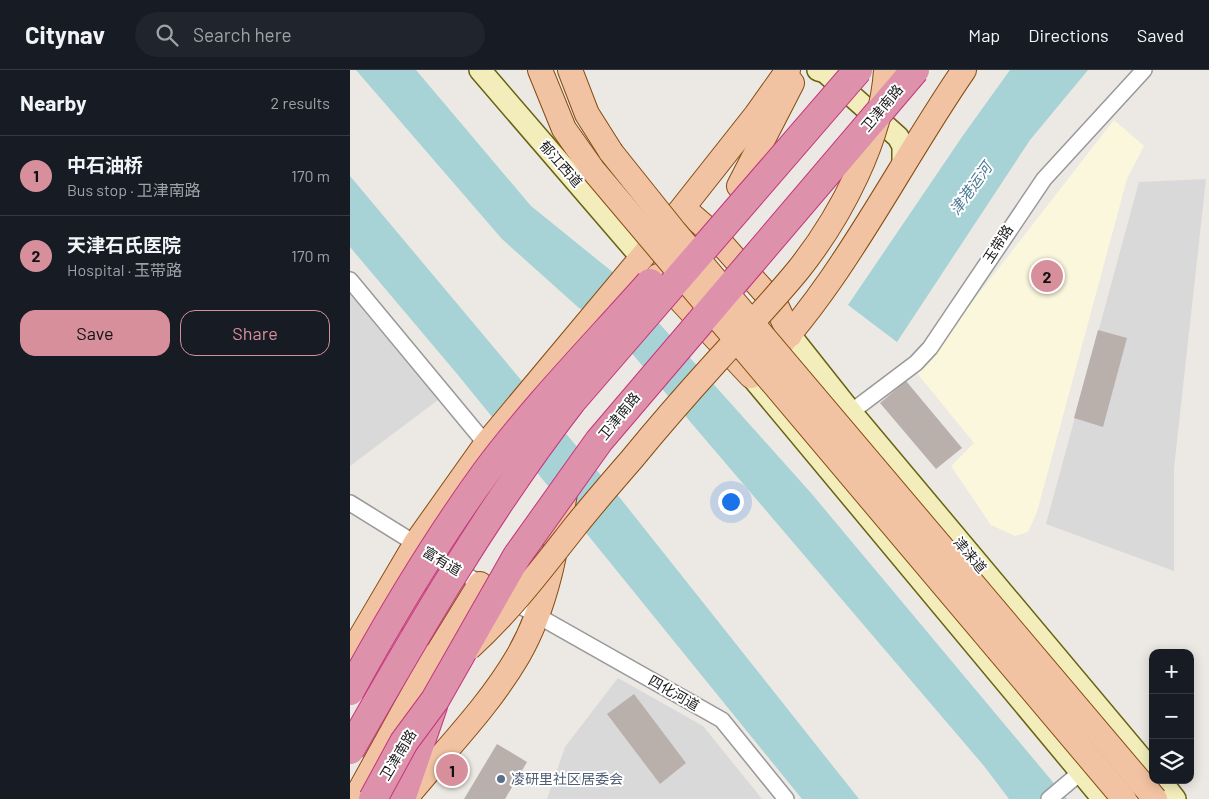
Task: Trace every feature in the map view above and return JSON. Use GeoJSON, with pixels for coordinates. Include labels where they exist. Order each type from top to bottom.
{"type":"FeatureCollection","features":[{"type":"Feature","properties":{"kind":"highway","name":"卫津南路"},"geometry":{"type":"LineString","coordinates":[[373,799],[404,742],[427,691],[460,656],[517,556],[599,441],[915,70]]}},
{"type":"Feature","properties":{"kind":"highway"},"geometry":{"type":"LineString","coordinates":[[350,690],[434,550],[486,472],[533,413],[739,186],[808,114],[855,73]]}},
{"type":"Feature","properties":{"kind":"highway"},"geometry":{"type":"LineString","coordinates":[[350,750],[430,609],[502,498],[545,437],[572,401],[855,73]]}},
{"type":"Feature","properties":{"kind":"highway"},"geometry":{"type":"LineString","coordinates":[[403,799],[427,691]]}},
{"type":"Feature","properties":{"kind":"main road"},"geometry":{"type":"LineString","coordinates":[[540,70],[564,129],[593,170],[1124,799]]}},
{"type":"Feature","properties":{"kind":"main road"},"geometry":{"type":"LineString","coordinates":[[570,70],[578,96],[596,131],[675,232],[1155,799]]}},
{"type":"Feature","properties":{"kind":"main road"},"geometry":{"type":"LineString","coordinates":[[739,186],[782,106],[791,70]]}},
{"type":"Feature","properties":{"kind":"main road"},"geometry":{"type":"LineString","coordinates":[[350,655],[415,544],[486,444],[678,214],[791,70]]}},
{"type":"Feature","properties":{"kind":"main road"},"geometry":{"type":"LineString","coordinates":[[460,656],[496,623],[520,597],[600,496],[684,397],[781,290],[815,246],[848,191],[869,144],[880,109],[886,70]]}},
{"type":"Feature","properties":{"kind":"main road"},"geometry":{"type":"LineString","coordinates":[[643,255],[687,321],[751,376],[790,335],[867,228],[922,131],[964,70]]}},
{"type":"Feature","properties":{"kind":"main road"},"geometry":{"type":"LineString","coordinates":[[678,214],[689,213],[712,233],[776,305],[790,335]]}},
{"type":"Feature","properties":{"kind":"main road"},"geometry":{"type":"LineString","coordinates":[[403,799],[473,719],[502,682],[519,655],[537,615],[552,570],[568,470],[575,454],[687,321]]}},
{"type":"Feature","properties":{"kind":"main road"},"geometry":{"type":"LineString","coordinates":[[415,544],[413,608],[427,691]]}},
{"type":"Feature","properties":{"kind":"main road"},"geometry":{"type":"LineString","coordinates":[[355,799],[427,691],[480,584]]}},
{"type":"Feature","properties":{"kind":"street","name":"郁江西道"},"geometry":{"type":"LineString","coordinates":[[480,70],[643,255]]}},
{"type":"Feature","properties":{"kind":"street","name":"郁江西道"},"geometry":{"type":"LineString","coordinates":[[496,70],[642,241],[643,255]]}},
{"type":"Feature","properties":{"kind":"street","name":"玉带路"},"geometry":{"type":"LineString","coordinates":[[850,412],[916,363],[930,348],[1044,179],[1144,70]]}},
{"type":"Feature","properties":{"kind":"street"},"geometry":{"type":"LineString","coordinates":[[822,71],[898,137],[903,146],[903,166]]}},
{"type":"Feature","properties":{"kind":"street"},"geometry":{"type":"LineString","coordinates":[[898,137],[908,138],[922,131]]}},
{"type":"Feature","properties":{"kind":"street"},"geometry":{"type":"LineString","coordinates":[[350,280],[486,444]]}},
{"type":"Feature","properties":{"kind":"street","name":"津涞道"},"geometry":{"type":"LineString","coordinates":[[790,335],[850,412],[1149,767]]}},
{"type":"Feature","properties":{"kind":"street"},"geometry":{"type":"LineString","coordinates":[[751,376],[1076,776],[1103,799]]}},
{"type":"Feature","properties":{"kind":"street","name":"富有道"},"geometry":{"type":"LineString","coordinates":[[350,503],[480,584],[537,615]]}},
{"type":"Feature","properties":{"kind":"street","name":"四化河道"},"geometry":{"type":"LineString","coordinates":[[537,615],[722,720],[786,799]]}},
{"type":"Feature","properties":{"kind":"street"},"geometry":{"type":"LineString","coordinates":[[1049,799],[1076,776]]}},
{"type":"Feature","properties":{"kind":"street"},"geometry":{"type":"LineString","coordinates":[[1163,784],[1175,799]]}},
{"type":"Feature","properties":{"kind":"shaded area"},"geometry":{"type":"Polygon","coordinates":[[[1114,120],[1144,146],[1127,179],[1037,512],[1028,532],[1015,536],[991,525],[951,466],[974,443],[917,373],[1114,120]]]}},
{"type":"Feature","properties":{"kind":"shaded area"},"geometry":{"type":"Polygon","coordinates":[[[1206,179],[1174,468],[1174,571],[1046,524],[1139,182],[1206,179]]]}},
{"type":"Feature","properties":{"kind":"shaded area"},"geometry":{"type":"Polygon","coordinates":[[[350,280],[446,394],[350,466],[350,280]]]}},
{"type":"Feature","properties":{"kind":"shaded area"},"geometry":{"type":"Polygon","coordinates":[[[618,678],[703,726],[762,799],[547,799],[565,747],[618,678]]]}},
{"type":"Feature","properties":{"kind":"water"},"geometry":{"type":"Polygon","coordinates":[[[356,70],[416,70],[531,206],[615,274],[811,493],[1067,799],[1009,799],[984,766],[600,316],[579,308],[502,239],[356,70]]]}},
{"type":"Feature","properties":{"kind":"water","name":"津港运河"},"geometry":{"type":"Polygon","coordinates":[[[1010,70],[1088,70],[1030,140],[897,342],[848,305],[964,134],[1010,70]]]}},
{"type":"Feature","properties":{"kind":"water"},"geometry":{"type":"Polygon","coordinates":[[[350,176],[620,498],[859,799],[802,799],[458,375],[350,247],[350,176]]]}},
{"type":"Feature","properties":{"kind":"building"},"geometry":{"type":"Polygon","coordinates":[[[1098,330],[1127,338],[1103,427],[1074,418],[1098,330]]]}},
{"type":"Feature","properties":{"kind":"building"},"geometry":{"type":"Polygon","coordinates":[[[906,381],[962,448],[936,469],[880,403],[906,381]]]}},
{"type":"Feature","properties":{"kind":"building"},"geometry":{"type":"Polygon","coordinates":[[[634,694],[686,763],[660,784],[607,714],[634,694]]]}},
{"type":"Feature","properties":{"kind":"building"},"geometry":{"type":"Polygon","coordinates":[[[497,744],[527,762],[505,799],[464,799],[497,744]]]}},
{"type":"Feature","properties":{"kind":"place","name":"天津石氏医院"},"geometry":{"type":"Point","coordinates":[1047,276]}},
{"type":"Feature","properties":{"kind":"place","name":"中石油桥"},"geometry":{"type":"Point","coordinates":[452,770]}},
{"type":"Feature","properties":{"kind":"place","name":"凌研里社区居委会"},"geometry":{"type":"Point","coordinates":[501,779]}}]}
